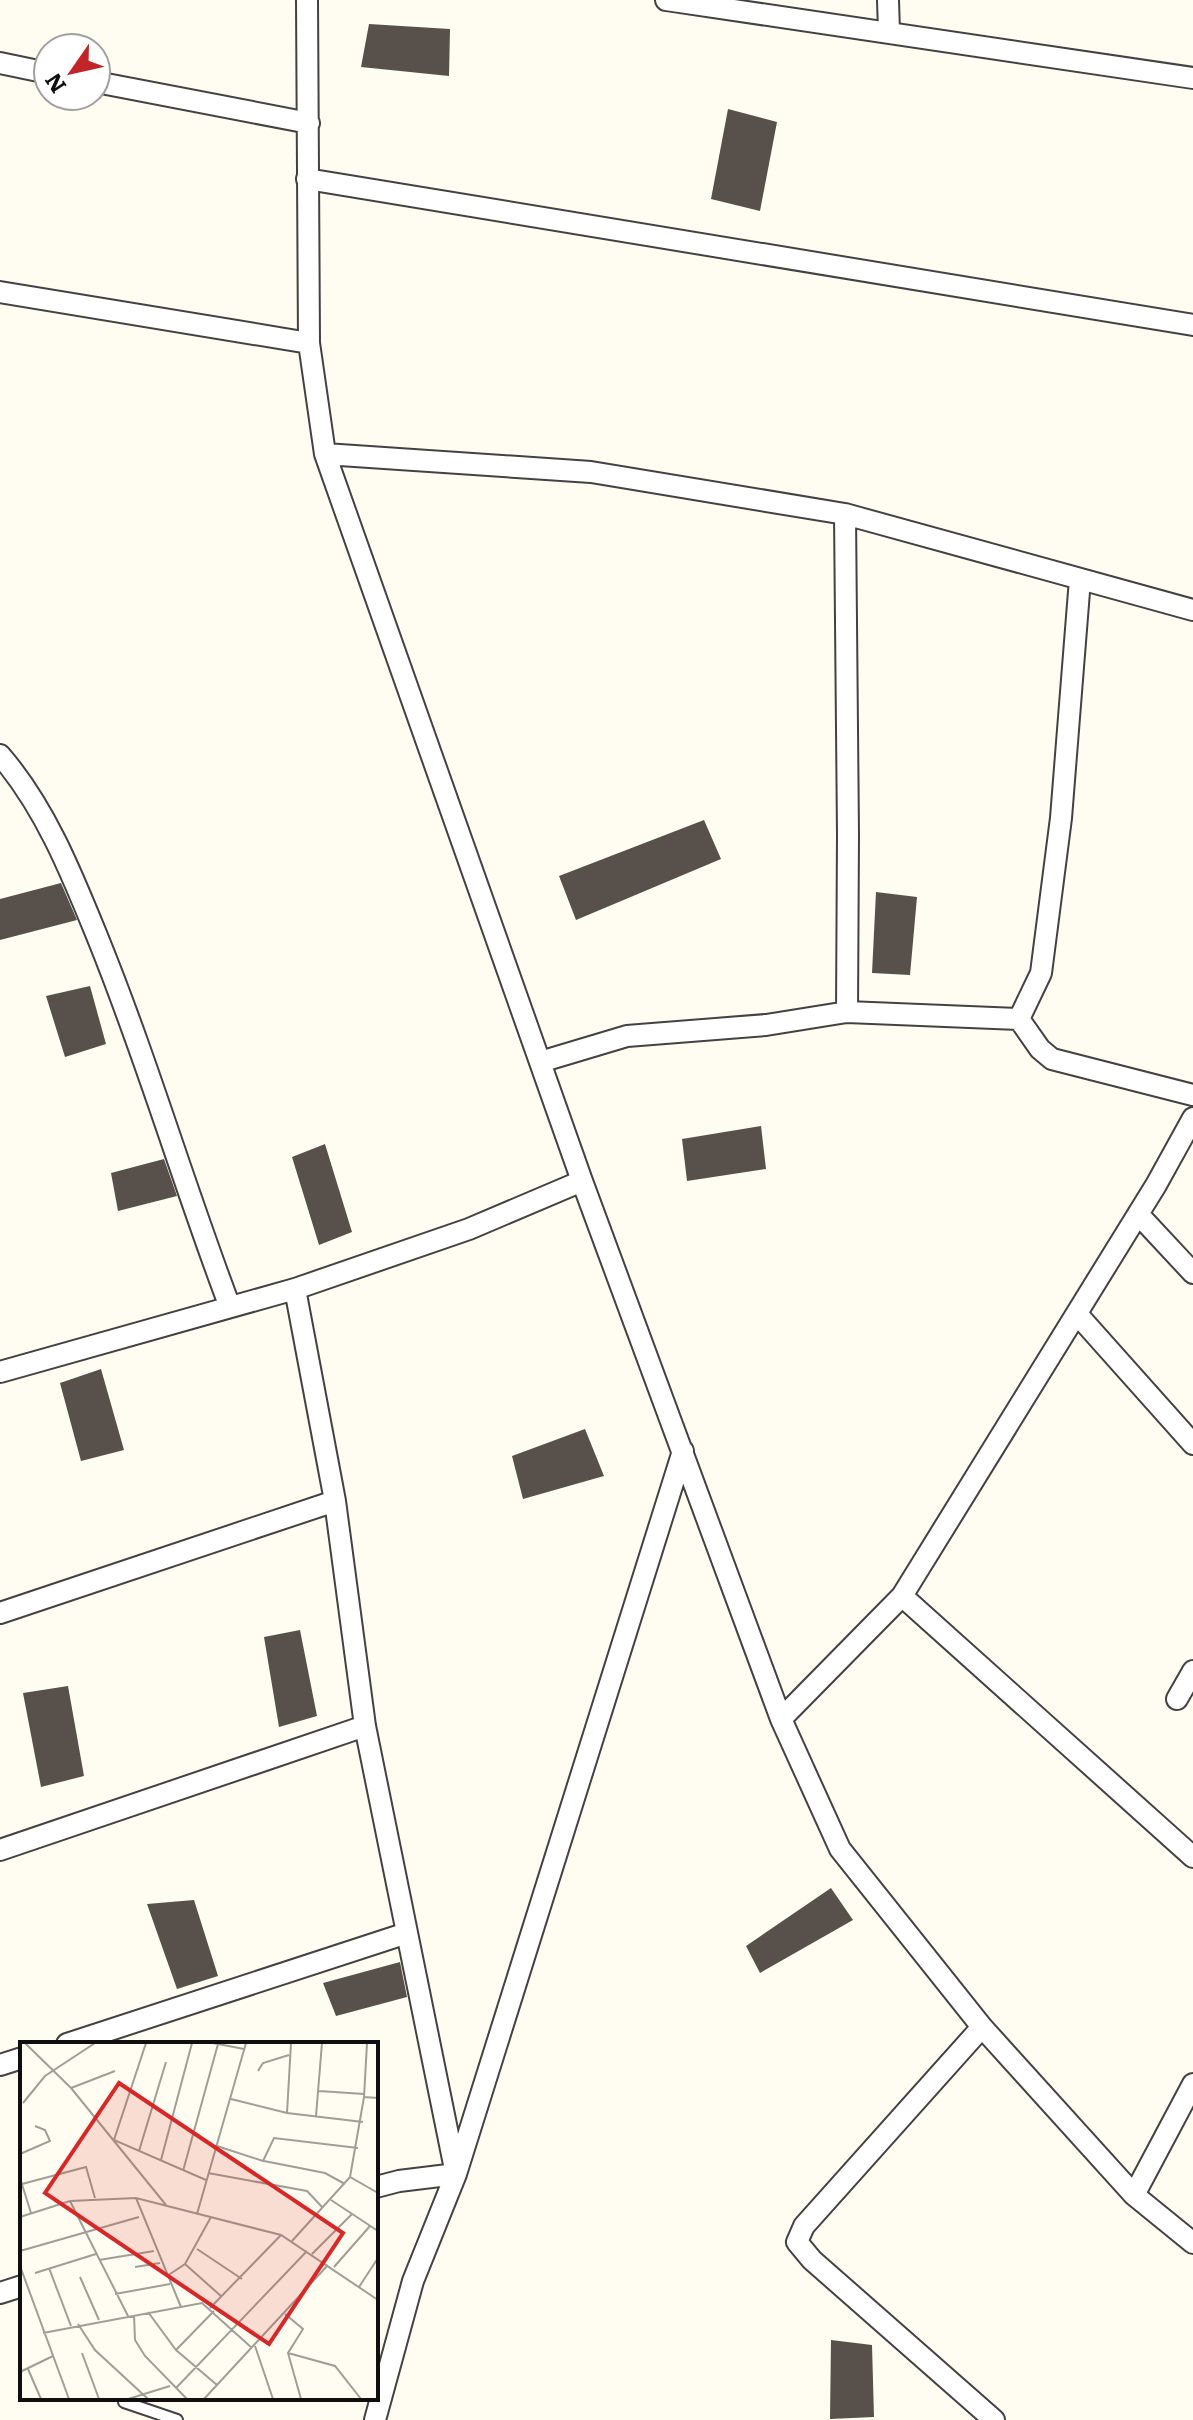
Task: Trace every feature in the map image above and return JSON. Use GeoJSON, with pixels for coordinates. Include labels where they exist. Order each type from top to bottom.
{"type":"FeatureCollection","features":[{"type":"Feature","properties":{"kind":"street"},"geometry":{"type":"LineString","coordinates":[[307,0],[309,343],[325,454],[582,1181],[781,1719],[840,1849],[982,2027],[1134,2195],[1193,2243]]}},
{"type":"Feature","properties":{"kind":"street"},"geometry":{"type":"LineString","coordinates":[[666,0],[1193,78]]}},
{"type":"Feature","properties":{"kind":"street"},"geometry":{"type":"LineString","coordinates":[[888,0],[889,32]]}},
{"type":"Feature","properties":{"kind":"street"},"geometry":{"type":"LineString","coordinates":[[0,63],[32,70]]}},
{"type":"Feature","properties":{"kind":"street"},"geometry":{"type":"LineString","coordinates":[[112,85],[309,123]]}},
{"type":"Feature","properties":{"kind":"street"},"geometry":{"type":"LineString","coordinates":[[307,179],[1193,325]]}},
{"type":"Feature","properties":{"kind":"street"},"geometry":{"type":"LineString","coordinates":[[0,292],[309,343]]}},
{"type":"Feature","properties":{"kind":"street"},"geometry":{"type":"LineString","coordinates":[[325,454],[591,472],[845,514],[1193,610]]}},
{"type":"Feature","properties":{"kind":"street"},"geometry":{"type":"LineString","coordinates":[[845,514],[847,1012]]}},
{"type":"Feature","properties":{"kind":"street"},"geometry":{"type":"LineString","coordinates":[[1019,1019],[1041,973],[1061,818],[1080,579]]}},
{"type":"Feature","properties":{"kind":"street"},"geometry":{"type":"LineString","coordinates":[[0,755],[46,824],[73,876],[157,1093],[196,1218],[230,1307]]}},
{"type":"Feature","properties":{"kind":"street"},"geometry":{"type":"LineString","coordinates":[[540,1062],[627,1036],[766,1025],[847,1012],[1019,1019]]}},
{"type":"Feature","properties":{"kind":"street"},"geometry":{"type":"LineString","coordinates":[[1019,1019],[1040,1049],[1052,1059],[1193,1095]]}},
{"type":"Feature","properties":{"kind":"street"},"geometry":{"type":"LineString","coordinates":[[781,1719],[902,1596],[1138,1214],[1193,1118]]}},
{"type":"Feature","properties":{"kind":"street"},"geometry":{"type":"LineString","coordinates":[[0,1372],[295,1289],[469,1229],[582,1181]]}},
{"type":"Feature","properties":{"kind":"street"},"geometry":{"type":"LineString","coordinates":[[1138,1214],[1193,1273]]}},
{"type":"Feature","properties":{"kind":"street"},"geometry":{"type":"LineString","coordinates":[[295,1289],[335,1501],[365,1726],[456,2174]]}},
{"type":"Feature","properties":{"kind":"street"},"geometry":{"type":"LineString","coordinates":[[1077,1314],[1193,1444]]}},
{"type":"Feature","properties":{"kind":"street"},"geometry":{"type":"LineString","coordinates":[[375,2420],[413,2281],[456,2174],[683,1451]]}},
{"type":"Feature","properties":{"kind":"street"},"geometry":{"type":"LineString","coordinates":[[0,1613],[335,1501]]}},
{"type":"Feature","properties":{"kind":"street"},"geometry":{"type":"LineString","coordinates":[[902,1596],[1193,1857]]}},
{"type":"Feature","properties":{"kind":"street"},"geometry":{"type":"LineString","coordinates":[[1177,1699],[1193,1671]]}},
{"type":"Feature","properties":{"kind":"street"},"geometry":{"type":"LineString","coordinates":[[0,1850],[365,1726]]}},
{"type":"Feature","properties":{"kind":"street"},"geometry":{"type":"LineString","coordinates":[[73,2042],[407,1933]]}},
{"type":"Feature","properties":{"kind":"street"},"geometry":{"type":"LineString","coordinates":[[982,2027],[804,2226],[797,2242],[812,2260],[994,2420]]}},
{"type":"Feature","properties":{"kind":"street"},"geometry":{"type":"LineString","coordinates":[[0,2065],[20,2059]]}},
{"type":"Feature","properties":{"kind":"street"},"geometry":{"type":"LineString","coordinates":[[1134,2195],[1193,2084]]}},
{"type":"Feature","properties":{"kind":"street"},"geometry":{"type":"LineString","coordinates":[[378,2186],[456,2174]]}},
{"type":"Feature","properties":{"kind":"street"},"geometry":{"type":"LineString","coordinates":[[0,2293],[20,2287]]}},
{"type":"Feature","properties":{"kind":"lane"},"geometry":{"type":"LineString","coordinates":[[124,2402],[177,2420]]}},
{"type":"Feature","properties":{"kind":"building"},"geometry":{"type":"Polygon","coordinates":[[[369,24],[450,29],[449,76],[361,67],[369,24]]]}},
{"type":"Feature","properties":{"kind":"building"},"geometry":{"type":"Polygon","coordinates":[[[728,109],[777,122],[760,211],[711,199],[728,109]]]}},
{"type":"Feature","properties":{"kind":"building"},"geometry":{"type":"Polygon","coordinates":[[[704,820],[721,859],[576,920],[559,876],[704,820]]]}},
{"type":"Feature","properties":{"kind":"building"},"geometry":{"type":"Polygon","coordinates":[[[61,883],[77,920],[0,940],[0,899],[61,883]]]}},
{"type":"Feature","properties":{"kind":"building"},"geometry":{"type":"Polygon","coordinates":[[[876,892],[917,897],[910,975],[872,973],[876,892]]]}},
{"type":"Feature","properties":{"kind":"building"},"geometry":{"type":"Polygon","coordinates":[[[90,986],[106,1044],[65,1057],[46,996],[90,986]]]}},
{"type":"Feature","properties":{"kind":"building"},"geometry":{"type":"Polygon","coordinates":[[[761,1126],[766,1169],[687,1181],[682,1139],[761,1126]]]}},
{"type":"Feature","properties":{"kind":"building"},"geometry":{"type":"Polygon","coordinates":[[[325,1144],[352,1232],[319,1245],[292,1157],[325,1144]]]}},
{"type":"Feature","properties":{"kind":"building"},"geometry":{"type":"Polygon","coordinates":[[[164,1159],[177,1196],[118,1211],[111,1173],[164,1159]]]}},
{"type":"Feature","properties":{"kind":"building"},"geometry":{"type":"Polygon","coordinates":[[[101,1369],[124,1450],[81,1461],[60,1383],[101,1369]]]}},
{"type":"Feature","properties":{"kind":"building"},"geometry":{"type":"Polygon","coordinates":[[[585,1429],[604,1476],[523,1499],[512,1456],[585,1429]]]}},
{"type":"Feature","properties":{"kind":"building"},"geometry":{"type":"Polygon","coordinates":[[[300,1630],[317,1716],[279,1727],[264,1637],[300,1630]]]}},
{"type":"Feature","properties":{"kind":"building"},"geometry":{"type":"Polygon","coordinates":[[[68,1686],[84,1776],[41,1787],[23,1693],[68,1686]]]}},
{"type":"Feature","properties":{"kind":"building"},"geometry":{"type":"Polygon","coordinates":[[[831,1888],[853,1920],[760,1973],[746,1946],[831,1888]]]}},
{"type":"Feature","properties":{"kind":"building"},"geometry":{"type":"Polygon","coordinates":[[[194,1900],[218,1976],[177,1989],[147,1904],[194,1900]]]}},
{"type":"Feature","properties":{"kind":"building"},"geometry":{"type":"Polygon","coordinates":[[[400,1962],[407,1997],[336,2016],[323,1983],[400,1962]]]}},
{"type":"Feature","properties":{"kind":"building"},"geometry":{"type":"Polygon","coordinates":[[[831,2340],[872,2345],[874,2417],[830,2419],[831,2340]]]}}]}
